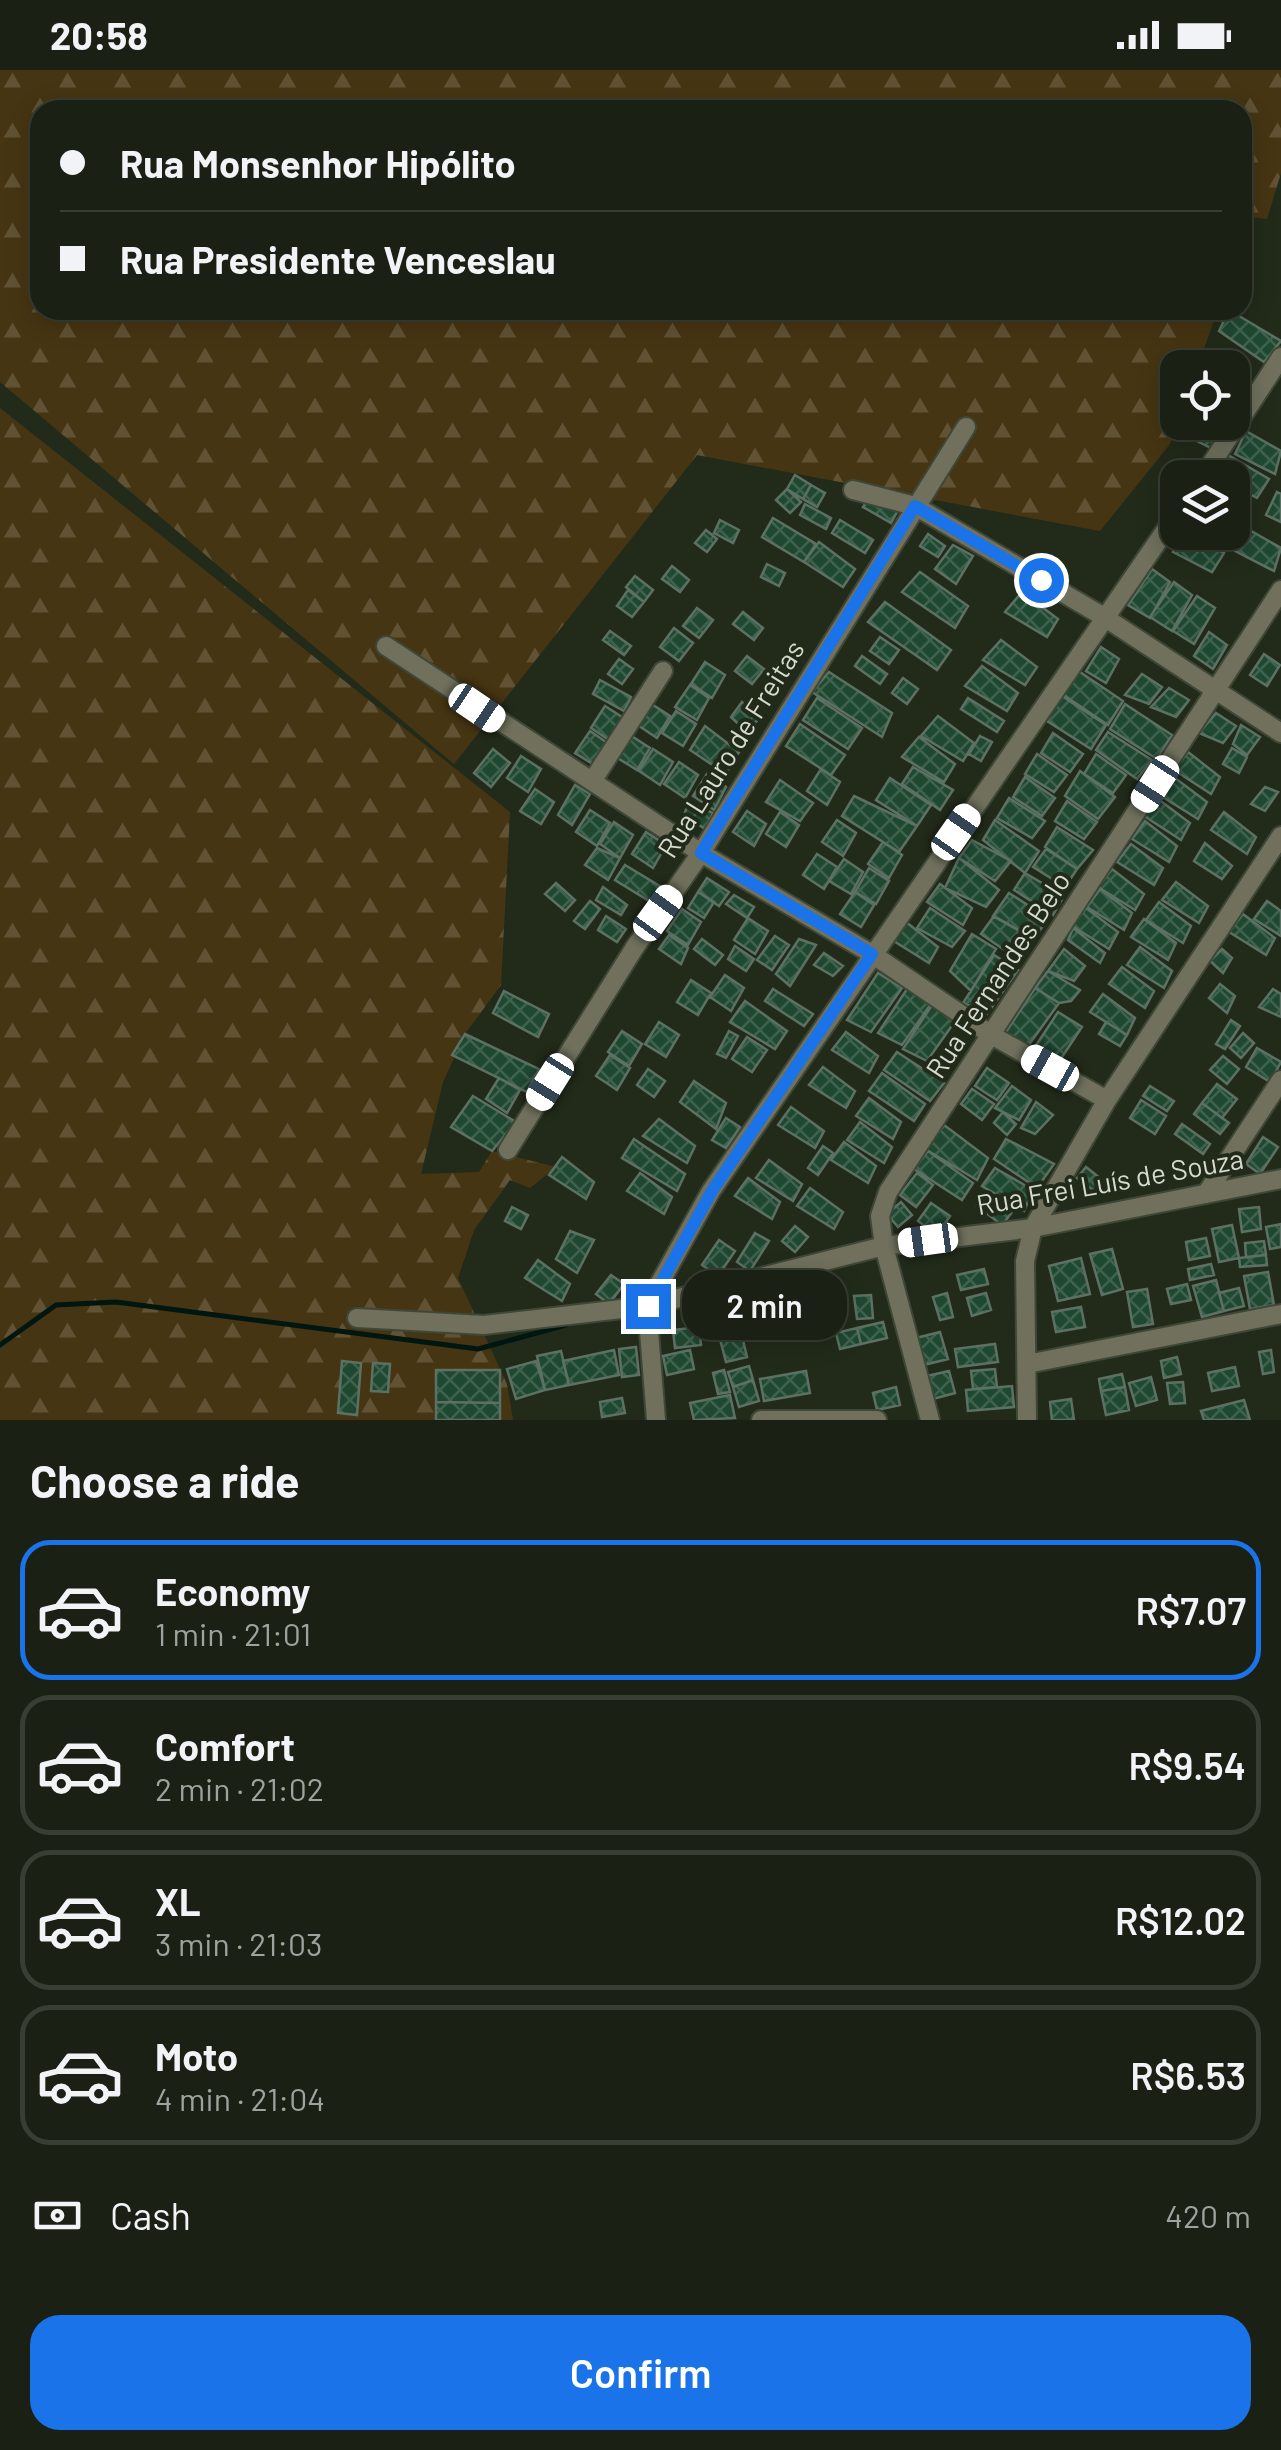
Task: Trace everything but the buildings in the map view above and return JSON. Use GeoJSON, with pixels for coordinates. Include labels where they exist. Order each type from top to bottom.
{"type":"FeatureCollection","features":[{"type":"Feature","properties":{"kind":"street"},"geometry":{"type":"LineString","coordinates":[[1214,460],[1281,357]]}},
{"type":"Feature","properties":{"kind":"street","name":"Rua Lauro de Freitas"},"geometry":{"type":"LineString","coordinates":[[508,1150],[628,959],[701,853],[966,427]]}},
{"type":"Feature","properties":{"kind":"street"},"geometry":{"type":"LineString","coordinates":[[852,490],[915,506],[1104,618],[1281,733]]}},
{"type":"Feature","properties":{"kind":"street"},"geometry":{"type":"LineString","coordinates":[[656,1420],[648,1306],[712,1191],[1160,538]]}},
{"type":"Feature","properties":{"kind":"street","name":"Rua Fernandes Belo"},"geometry":{"type":"LineString","coordinates":[[930,1420],[884,1246],[880,1216],[888,1192],[1281,590]]}},
{"type":"Feature","properties":{"kind":"street"},"geometry":{"type":"LineString","coordinates":[[386,646],[538,750],[594,780],[701,853],[872,954],[993,1036],[1107,1100]]}},
{"type":"Feature","properties":{"kind":"street"},"geometry":{"type":"LineString","coordinates":[[594,780],[663,671]]}},
{"type":"Feature","properties":{"kind":"street"},"geometry":{"type":"LineString","coordinates":[[1027,1420],[1024,1261],[1033,1228],[1107,1100],[1281,836]]}},
{"type":"Feature","properties":{"kind":"street"},"geometry":{"type":"LineString","coordinates":[[1206,1194],[1281,1080]]}},
{"type":"Feature","properties":{"kind":"street","name":"Rua Frei Luís de Souza"},"geometry":{"type":"LineString","coordinates":[[357,1318],[484,1325],[648,1306],[884,1246],[1033,1228],[1281,1179]]}},
{"type":"Feature","properties":{"kind":"street"},"geometry":{"type":"LineString","coordinates":[[1027,1364],[1281,1314]]}},
{"type":"Feature","properties":{"kind":"street"},"geometry":{"type":"LineString","coordinates":[[761,1420],[877,1420]]}},
{"type":"Feature","properties":{"kind":"green space"},"geometry":{"type":"Polygon","coordinates":[[[0,70],[1281,70],[1281,173],[1267,219],[1252,217],[1252,100],[30,100],[30,320],[1214,320],[1203,350],[1160,350],[1160,440],[1171,440],[1170,444],[1100,531],[697,455],[454,764],[0,382],[0,70]]]}},
{"type":"Feature","properties":{"kind":"green space"},"geometry":{"type":"Polygon","coordinates":[[[0,408],[510,812],[501,985],[465,1034],[443,1082],[421,1174],[479,1172],[492,1151],[556,1167],[530,1188],[510,1180],[474,1230],[458,1278],[507,1384],[513,1420],[0,1420],[0,408]]]}},
{"type":"Feature","properties":{"kind":"waterway"},"geometry":{"type":"LineString","coordinates":[[0,1345],[56,1305],[116,1302],[478,1349],[566,1325]]}},
{"type":"Feature","properties":{"kind":"route"},"geometry":{"type":"LineString","coordinates":[[648,1306],[712,1191],[872,954],[701,853],[915,506],[1041,580]]}}]}
